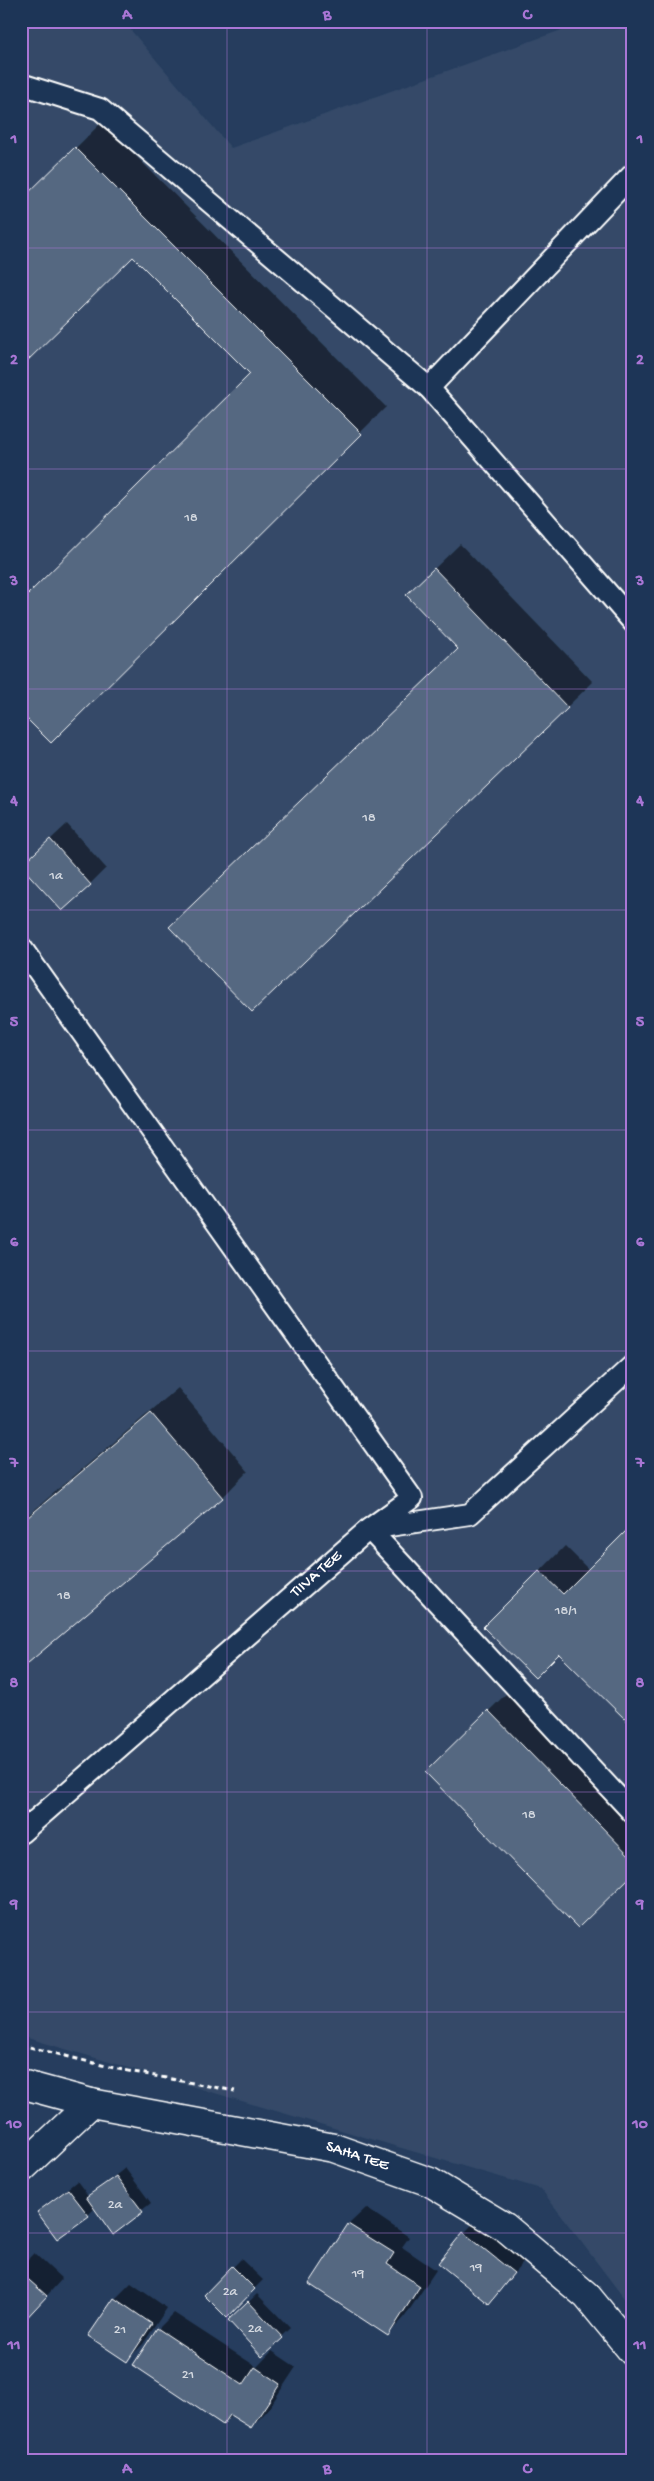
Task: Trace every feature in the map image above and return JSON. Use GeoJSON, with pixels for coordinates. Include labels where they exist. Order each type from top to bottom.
{"type":"FeatureCollection","features":[{"type":"Feature","properties":{"kind":"street","name":"SAHA TEE"},"geometry":{"type":"LineString","coordinates":[[21,2084],[91,2103],[334,2148],[430,2182],[506,2227],[587,2296],[633,2352]]}},
{"type":"Feature","properties":{"kind":"street"},"geometry":{"type":"LineString","coordinates":[[21,2169],[91,2103]]}},
{"type":"Feature","properties":{"kind":"lane"},"geometry":{"type":"LineString","coordinates":[[21,84],[100,110],[429,388],[633,622]]}},
{"type":"Feature","properties":{"kind":"lane"},"geometry":{"type":"LineString","coordinates":[[429,388],[633,174]]}},
{"type":"Feature","properties":{"kind":"lane","name":"TIIVA TEE"},"geometry":{"type":"LineString","coordinates":[[21,947],[412,1498],[369,1528],[21,1833]]}},
{"type":"Feature","properties":{"kind":"lane"},"geometry":{"type":"LineString","coordinates":[[369,1528],[470,1514],[633,1364]]}},
{"type":"Feature","properties":{"kind":"lane"},"geometry":{"type":"LineString","coordinates":[[369,1528],[633,1814]]}},
{"type":"Feature","properties":{"kind":"shaded area"},"geometry":{"type":"Polygon","coordinates":[[[21,21],[123,21],[231,148],[587,21],[633,21],[633,2310],[541,2189],[21,2036],[21,21]]]}},
{"type":"Feature","properties":{"kind":"building"},"geometry":{"type":"Polygon","coordinates":[[[75,147],[362,434],[51,743],[21,713],[21,601],[250,374],[133,257],[21,367],[21,200],[75,147]]]}},
{"type":"Feature","properties":{"kind":"building"},"geometry":{"type":"Polygon","coordinates":[[[434,568],[568,708],[252,1012],[169,927],[458,649],[406,595],[434,568]]]}},
{"type":"Feature","properties":{"kind":"building"},"geometry":{"type":"Polygon","coordinates":[[[50,839],[91,885],[62,911],[21,866],[50,839]]]}},
{"type":"Feature","properties":{"kind":"building"},"geometry":{"type":"Polygon","coordinates":[[[151,1413],[223,1498],[21,1669],[21,1523],[151,1413]]]}},
{"type":"Feature","properties":{"kind":"building"},"geometry":{"type":"Polygon","coordinates":[[[633,1524],[633,1727],[559,1654],[535,1678],[483,1627],[539,1571],[563,1594],[633,1524]]]}},
{"type":"Feature","properties":{"kind":"building"},"geometry":{"type":"Polygon","coordinates":[[[488,1710],[633,1859],[633,1874],[578,1928],[425,1772],[488,1710]]]}},
{"type":"Feature","properties":{"kind":"building"},"geometry":{"type":"Polygon","coordinates":[[[116,2176],[143,2212],[113,2235],[86,2197],[116,2176]]]}},
{"type":"Feature","properties":{"kind":"building"},"geometry":{"type":"Polygon","coordinates":[[[68,2189],[89,2216],[57,2239],[37,2212],[68,2189]]]}},
{"type":"Feature","properties":{"kind":"building"},"geometry":{"type":"Polygon","coordinates":[[[348,2224],[394,2253],[387,2264],[420,2286],[388,2336],[309,2284],[348,2224]]]}},
{"type":"Feature","properties":{"kind":"building"},"geometry":{"type":"Polygon","coordinates":[[[463,2232],[514,2273],[489,2304],[438,2263],[463,2232]]]}},
{"type":"Feature","properties":{"kind":"building"},"geometry":{"type":"Polygon","coordinates":[[[232,2266],[255,2289],[227,2318],[204,2295],[232,2266]]]}},
{"type":"Feature","properties":{"kind":"building"},"geometry":{"type":"Polygon","coordinates":[[[21,2273],[47,2296],[21,2324],[21,2273]]]}},
{"type":"Feature","properties":{"kind":"building"},"geometry":{"type":"Polygon","coordinates":[[[114,2298],[152,2324],[127,2362],[88,2336],[114,2298]]]}},
{"type":"Feature","properties":{"kind":"building"},"geometry":{"type":"Polygon","coordinates":[[[248,2301],[283,2338],[262,2357],[228,2320],[248,2301]]]}},
{"type":"Feature","properties":{"kind":"building"},"geometry":{"type":"Polygon","coordinates":[[[157,2328],[243,2385],[255,2367],[280,2384],[251,2428],[230,2415],[223,2425],[133,2365],[157,2328]]]}}]}
